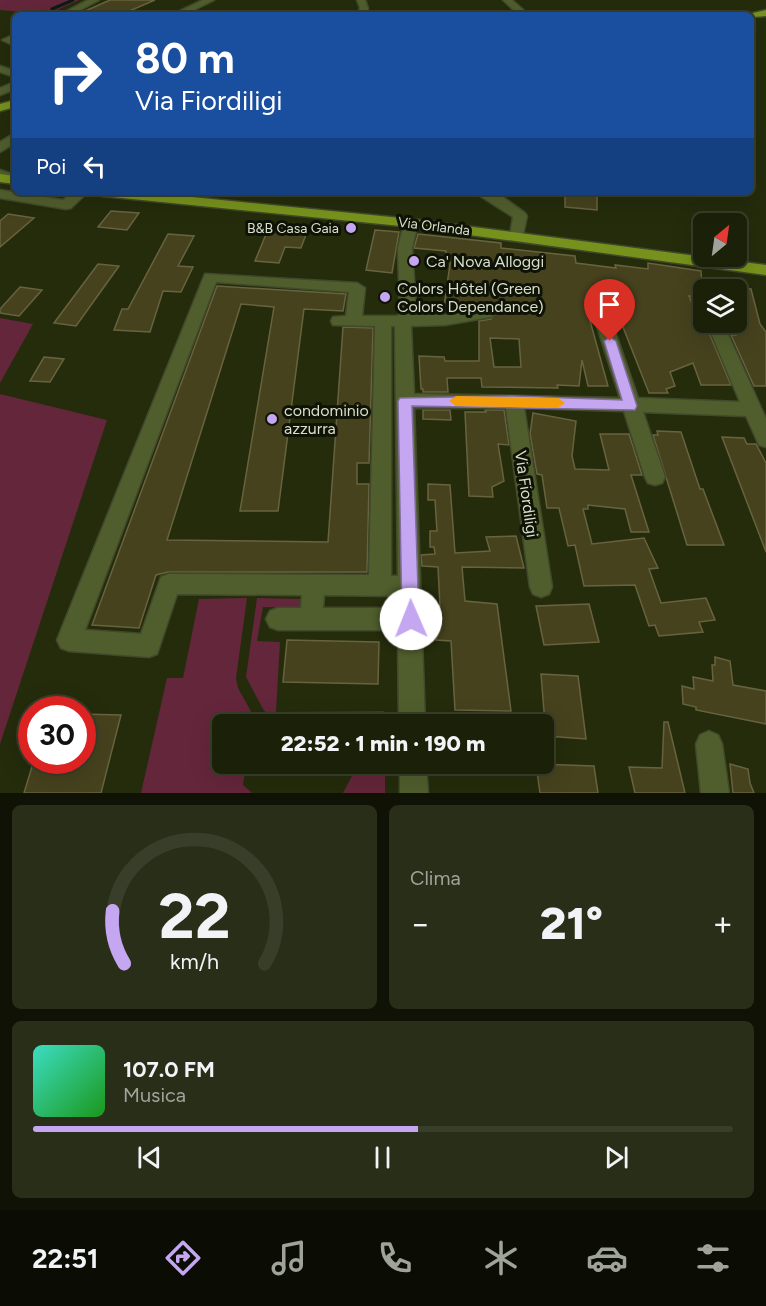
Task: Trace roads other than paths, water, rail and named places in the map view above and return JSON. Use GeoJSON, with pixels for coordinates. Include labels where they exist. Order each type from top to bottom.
{"type":"FeatureCollection","features":[{"type":"Feature","properties":{"kind":"main road","name":"Via Orlanda"},"geometry":{"type":"LineString","coordinates":[[121,195],[411,223],[766,270]]}},
{"type":"Feature","properties":{"kind":"street"},"geometry":{"type":"LineString","coordinates":[[70,12],[95,0]]}},
{"type":"Feature","properties":{"kind":"street"},"geometry":{"type":"LineString","coordinates":[[183,12],[210,0]]}},
{"type":"Feature","properties":{"kind":"street"},"geometry":{"type":"LineString","coordinates":[[507,0],[521,12]]}},
{"type":"Feature","properties":{"kind":"street"},"geometry":{"type":"LineString","coordinates":[[6,178],[0,194],[66,205],[78,195]]}},
{"type":"Feature","properties":{"kind":"street"},"geometry":{"type":"LineString","coordinates":[[491,195],[520,216],[517,236]]}},
{"type":"Feature","properties":{"kind":"street"},"geometry":{"type":"LineString","coordinates":[[411,223],[405,248],[408,311],[403,321],[412,714]]}},
{"type":"Feature","properties":{"kind":"street"},"geometry":{"type":"LineString","coordinates":[[410,586],[169,585],[149,646],[69,640],[210,277],[357,288],[346,321],[445,320],[485,313]]}},
{"type":"Feature","properties":{"kind":"street"},"geometry":{"type":"LineString","coordinates":[[603,320],[655,477]]}},
{"type":"Feature","properties":{"kind":"street"},"geometry":{"type":"LineString","coordinates":[[380,586],[383,321]]}},
{"type":"Feature","properties":{"kind":"street"},"geometry":{"type":"LineString","coordinates":[[719,333],[766,440]]}},
{"type":"Feature","properties":{"kind":"street"},"geometry":{"type":"LineString","coordinates":[[405,401],[514,401],[752,409]]}},
{"type":"Feature","properties":{"kind":"street","name":"Via Fiordiligi"},"geometry":{"type":"LineString","coordinates":[[514,401],[541,587]]}},
{"type":"Feature","properties":{"kind":"street"},"geometry":{"type":"LineString","coordinates":[[311,619],[314,586]]}},
{"type":"Feature","properties":{"kind":"street"},"geometry":{"type":"LineString","coordinates":[[278,619],[411,619]]}},
{"type":"Feature","properties":{"kind":"street"},"geometry":{"type":"LineString","coordinates":[[709,744],[715,793]]}},
{"type":"Feature","properties":{"kind":"street"},"geometry":{"type":"LineString","coordinates":[[413,774],[414,793]]}},
{"type":"Feature","properties":{"kind":"waterway"},"geometry":{"type":"LineString","coordinates":[[52,9],[73,0]]}},
{"type":"Feature","properties":{"kind":"place","name":"B&B Casa Gaia"},"geometry":{"type":"Point","coordinates":[351,228]}},
{"type":"Feature","properties":{"kind":"place","name":"Ca' Nova Alloggi"},"geometry":{"type":"Point","coordinates":[414,261]}},
{"type":"Feature","properties":{"kind":"place","name":"Colors Hôtel (Green Colors Dependance)"},"geometry":{"type":"Point","coordinates":[385,297]}},
{"type":"Feature","properties":{"kind":"place","name":"condominio azzurra"},"geometry":{"type":"Point","coordinates":[272,419]}}]}
